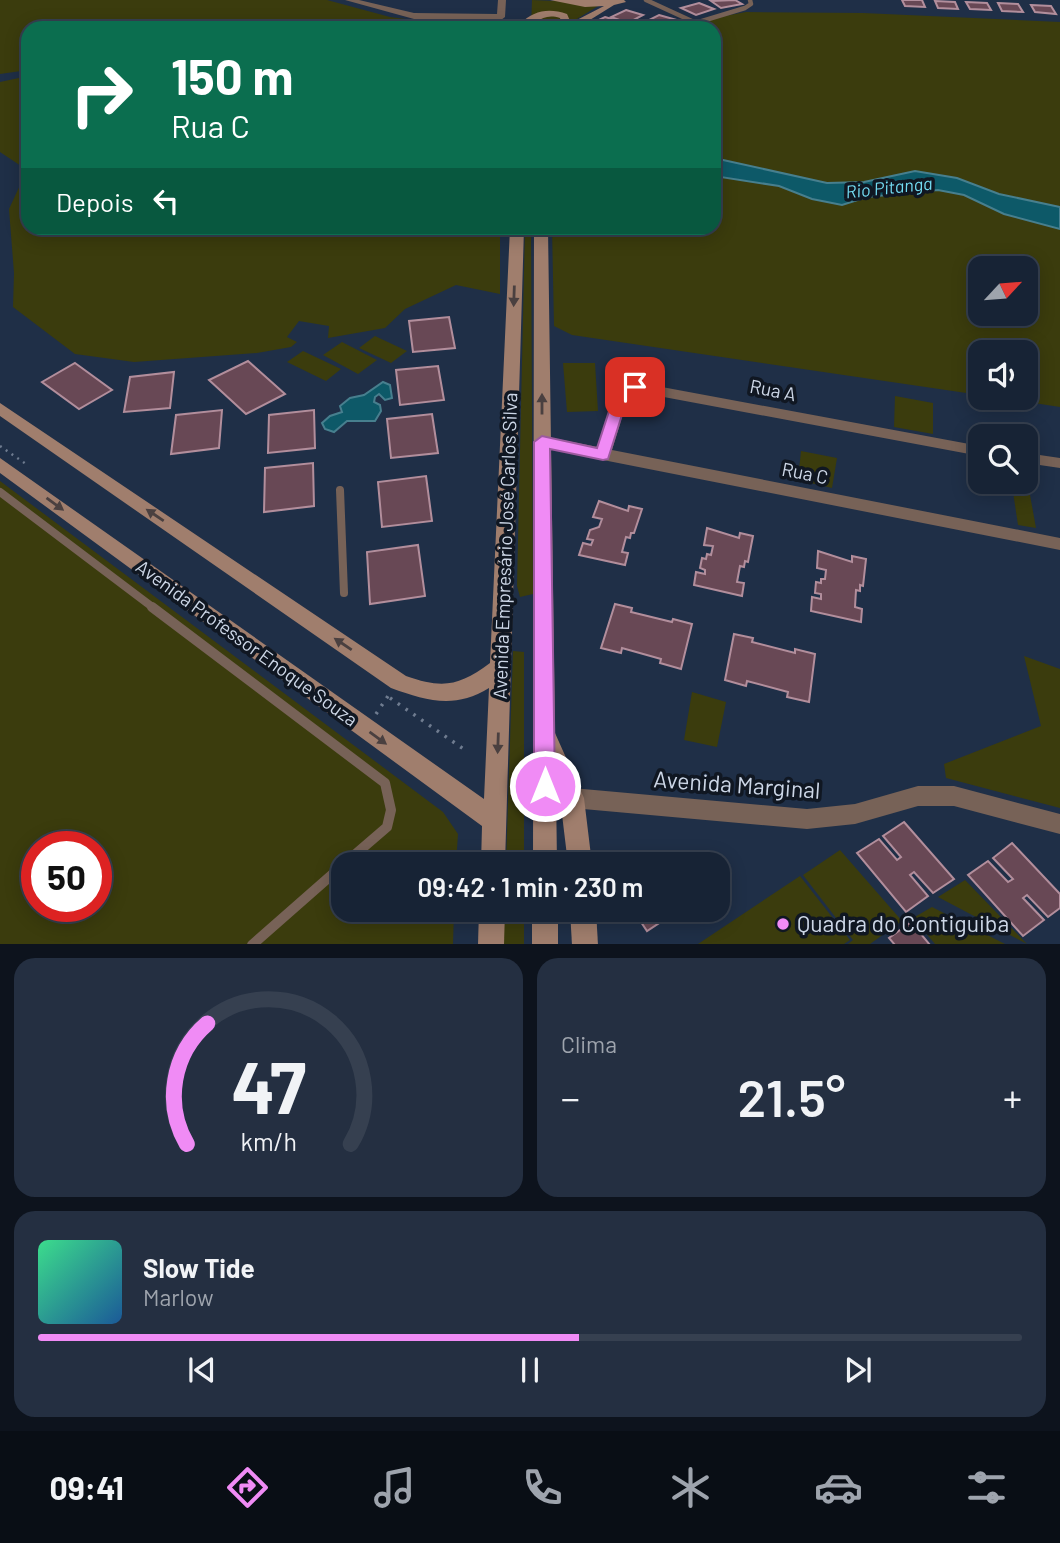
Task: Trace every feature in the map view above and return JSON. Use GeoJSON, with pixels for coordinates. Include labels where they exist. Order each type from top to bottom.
{"type":"FeatureCollection","features":[{"type":"Feature","properties":{"kind":"main road"},"geometry":{"type":"LineString","coordinates":[[554,0],[585,4],[625,1]]}},
{"type":"Feature","properties":{"kind":"main road"},"geometry":{"type":"LineString","coordinates":[[584,21],[625,1]]}},
{"type":"Feature","properties":{"kind":"main road"},"geometry":{"type":"LineString","coordinates":[[525,21],[526,12]]}},
{"type":"Feature","properties":{"kind":"main road"},"geometry":{"type":"LineString","coordinates":[[530,21],[538,14],[550,13],[564,16],[566,21]]}},
{"type":"Feature","properties":{"kind":"main road","name":"Avenida Empresário José Carlos Silva"},"geometry":{"type":"LineString","coordinates":[[494,852],[517,235]]}},
{"type":"Feature","properties":{"kind":"main road","name":"Avenida Empresário José Carlos Silva"},"geometry":{"type":"LineString","coordinates":[[541,235],[545,852]]}},
{"type":"Feature","properties":{"kind":"main road"},"geometry":{"type":"LineString","coordinates":[[0,408],[399,682],[431,694],[451,694],[471,688],[500,668]]}},
{"type":"Feature","properties":{"kind":"main road","name":"Avenida Professor Enoque Souza"},"geometry":{"type":"LineString","coordinates":[[0,464],[495,821]]}},
{"type":"Feature","properties":{"kind":"main road"},"geometry":{"type":"LineString","coordinates":[[545,734],[572,798],[579,852]]}},
{"type":"Feature","properties":{"kind":"main road"},"geometry":{"type":"LineString","coordinates":[[491,944],[492,922]]}},
{"type":"Feature","properties":{"kind":"main road"},"geometry":{"type":"LineString","coordinates":[[545,922],[545,944]]}},
{"type":"Feature","properties":{"kind":"main road"},"geometry":{"type":"LineString","coordinates":[[584,922],[585,944]]}},
{"type":"Feature","properties":{"kind":"street"},"geometry":{"type":"LineString","coordinates":[[349,0],[366,2],[401,14],[501,17],[502,0]]}},
{"type":"Feature","properties":{"kind":"street","name":"Rua A"},"geometry":{"type":"LineString","coordinates":[[603,455],[621,396],[635,387],[968,449]]}},
{"type":"Feature","properties":{"kind":"street","name":"Rua C"},"geometry":{"type":"LineString","coordinates":[[542,442],[1060,544]]}},
{"type":"Feature","properties":{"kind":"street"},"geometry":{"type":"LineString","coordinates":[[1038,460],[1060,463]]}},
{"type":"Feature","properties":{"kind":"street","name":"Avenida Marginal"},"geometry":{"type":"LineString","coordinates":[[572,798],[807,819],[856,814],[918,796],[936,794],[954,796],[1060,824]]}},
{"type":"Feature","properties":{"kind":"lane"},"geometry":{"type":"LineString","coordinates":[[646,0],[692,21]]}},
{"type":"Feature","properties":{"kind":"lane"},"geometry":{"type":"LineString","coordinates":[[698,21],[747,8],[750,0]]}},
{"type":"Feature","properties":{"kind":"lane"},"geometry":{"type":"LineString","coordinates":[[340,490],[344,593]]}},
{"type":"Feature","properties":{"kind":"lane"},"geometry":{"type":"LineString","coordinates":[[0,492],[385,783],[391,810],[387,827],[359,852]]}},
{"type":"Feature","properties":{"kind":"lane"},"geometry":{"type":"LineString","coordinates":[[252,944],[331,876]]}},
{"type":"Feature","properties":{"kind":"path"},"geometry":{"type":"LineString","coordinates":[[376,714],[388,696]]}},
{"type":"Feature","properties":{"kind":"shaded area"},"geometry":{"type":"Polygon","coordinates":[[[0,0],[327,0],[390,17],[422,21],[21,21],[21,71],[0,74],[0,0]]]}},
{"type":"Feature","properties":{"kind":"shaded area"},"geometry":{"type":"Polygon","coordinates":[[[532,0],[603,3],[573,21],[531,21],[532,0]]]}},
{"type":"Feature","properties":{"kind":"shaded area"},"geometry":{"type":"Polygon","coordinates":[[[746,12],[863,13],[1060,22],[1060,207],[999,194],[957,178],[915,171],[864,182],[827,183],[721,160],[721,21],[705,21],[746,12]]]}},
{"type":"Feature","properties":{"kind":"shaded area"},"geometry":{"type":"Polygon","coordinates":[[[21,78],[21,166],[0,152],[0,82],[21,78]]]}},
{"type":"Feature","properties":{"kind":"shaded area"},"geometry":{"type":"Polygon","coordinates":[[[721,177],[779,186],[812,199],[842,205],[867,197],[938,190],[964,195],[1004,214],[1060,229],[1060,407],[1038,404],[1038,340],[968,340],[968,393],[572,335],[554,326],[552,235],[721,235],[721,177]]]}},
{"type":"Feature","properties":{"kind":"shaded area"},"geometry":{"type":"Polygon","coordinates":[[[21,183],[21,235],[500,235],[500,294],[456,285],[405,309],[385,328],[328,338],[329,326],[299,321],[287,337],[297,342],[291,347],[257,353],[134,362],[75,354],[13,307],[14,273],[9,209],[21,183]]]}},
{"type":"Feature","properties":{"kind":"shaded area"},"geometry":{"type":"Polygon","coordinates":[[[525,235],[531,235],[533,594],[520,597],[517,586],[525,235]]]}},
{"type":"Feature","properties":{"kind":"shaded area"},"geometry":{"type":"Polygon","coordinates":[[[375,336],[407,351],[391,363],[359,348],[375,336]]]}},
{"type":"Feature","properties":{"kind":"shaded area"},"geometry":{"type":"Polygon","coordinates":[[[342,342],[377,360],[358,374],[323,355],[342,342]]]}},
{"type":"Feature","properties":{"kind":"shaded area"},"geometry":{"type":"Polygon","coordinates":[[[303,351],[341,369],[326,381],[287,362],[303,351]]]}},
{"type":"Feature","properties":{"kind":"shaded area"},"geometry":{"type":"Polygon","coordinates":[[[563,363],[595,363],[598,411],[567,412],[563,363]]]}},
{"type":"Feature","properties":{"kind":"shaded area"},"geometry":{"type":"Polygon","coordinates":[[[895,396],[933,403],[933,434],[894,427],[895,396]]]}},
{"type":"Feature","properties":{"kind":"shaded area"},"geometry":{"type":"Polygon","coordinates":[[[801,451],[837,458],[832,488],[798,480],[801,451]]]}},
{"type":"Feature","properties":{"kind":"shaded area"},"geometry":{"type":"Polygon","coordinates":[[[0,481],[443,812],[458,834],[457,852],[331,852],[331,922],[454,922],[453,944],[0,944],[0,481]]]}},
{"type":"Feature","properties":{"kind":"shaded area"},"geometry":{"type":"Polygon","coordinates":[[[1013,494],[1030,495],[1036,528],[1018,525],[1013,494]]]}},
{"type":"Feature","properties":{"kind":"shaded area"},"geometry":{"type":"Polygon","coordinates":[[[513,651],[524,652],[524,852],[506,852],[513,651]]]}},
{"type":"Feature","properties":{"kind":"shaded area"},"geometry":{"type":"Polygon","coordinates":[[[1024,656],[1060,669],[1060,808],[946,778],[944,764],[1041,726],[1024,656]]]}},
{"type":"Feature","properties":{"kind":"shaded area"},"geometry":{"type":"Polygon","coordinates":[[[692,692],[726,702],[717,747],[684,740],[692,692]]]}},
{"type":"Feature","properties":{"kind":"shaded area"},"geometry":{"type":"Polygon","coordinates":[[[840,850],[902,921],[870,944],[848,944],[853,940],[803,875],[840,850]]]}},
{"type":"Feature","properties":{"kind":"shaded area","name":"Quadra do Contiguiba"},"geometry":{"type":"Polygon","coordinates":[[[800,876],[850,940],[844,944],[698,944],[800,876]]]}},
{"type":"Feature","properties":{"kind":"shaded area"},"geometry":{"type":"Polygon","coordinates":[[[965,880],[1027,944],[938,897],[965,880]]]}},
{"type":"Feature","properties":{"kind":"shaded area"},"geometry":{"type":"Polygon","coordinates":[[[932,907],[1005,944],[935,944],[913,918],[932,907]]]}},
{"type":"Feature","properties":{"kind":"shaded area"},"geometry":{"type":"Polygon","coordinates":[[[504,922],[524,922],[524,944],[503,944],[504,922]]]}},
{"type":"Feature","properties":{"kind":"water","name":"Rio Pitanga"},"geometry":{"type":"Polygon","coordinates":[[[721,160],[827,183],[864,182],[915,171],[957,178],[999,194],[1060,207],[1060,229],[1004,214],[964,195],[938,190],[867,197],[842,205],[812,199],[779,186],[721,177],[721,160]]]}},
{"type":"Feature","properties":{"kind":"water"},"geometry":{"type":"Polygon","coordinates":[[[383,382],[390,385],[392,398],[385,400],[379,394],[375,397],[374,402],[380,405],[381,411],[375,421],[347,421],[334,432],[325,429],[322,423],[330,416],[342,412],[340,406],[350,398],[364,395],[383,382]]]}},
{"type":"Feature","properties":{"kind":"building"},"geometry":{"type":"Polygon","coordinates":[[[735,0],[742,4],[721,8],[711,1],[735,0]]]}},
{"type":"Feature","properties":{"kind":"building"},"geometry":{"type":"Polygon","coordinates":[[[902,0],[922,0],[925,7],[905,6],[902,0]]]}},
{"type":"Feature","properties":{"kind":"building"},"geometry":{"type":"Polygon","coordinates":[[[935,1],[955,2],[958,9],[938,8],[935,1]]]}},
{"type":"Feature","properties":{"kind":"building"},"geometry":{"type":"Polygon","coordinates":[[[966,2],[987,3],[991,10],[970,9],[966,2]]]}},
{"type":"Feature","properties":{"kind":"building"},"geometry":{"type":"Polygon","coordinates":[[[699,3],[714,9],[696,15],[681,8],[699,3]]]}},
{"type":"Feature","properties":{"kind":"building"},"geometry":{"type":"Polygon","coordinates":[[[998,3],[1018,4],[1023,12],[1002,11],[998,3]]]}},
{"type":"Feature","properties":{"kind":"building"},"geometry":{"type":"Polygon","coordinates":[[[1031,5],[1051,6],[1056,14],[1035,12],[1031,5]]]}},
{"type":"Feature","properties":{"kind":"building"},"geometry":{"type":"Polygon","coordinates":[[[626,10],[643,15],[632,21],[611,17],[626,10]]]}},
{"type":"Feature","properties":{"kind":"building"},"geometry":{"type":"Polygon","coordinates":[[[659,15],[677,20],[675,21],[647,21],[659,15]]]}},
{"type":"Feature","properties":{"kind":"building"},"geometry":{"type":"Polygon","coordinates":[[[605,17],[619,21],[596,21],[605,17]]]}},
{"type":"Feature","properties":{"kind":"building"},"geometry":{"type":"Polygon","coordinates":[[[449,317],[455,348],[413,352],[409,321],[449,317]]]}},
{"type":"Feature","properties":{"kind":"building"},"geometry":{"type":"Polygon","coordinates":[[[248,361],[285,394],[246,414],[209,380],[248,361]]]}},
{"type":"Feature","properties":{"kind":"building"},"geometry":{"type":"Polygon","coordinates":[[[75,363],[112,390],[79,409],[42,382],[75,363]]]}},
{"type":"Feature","properties":{"kind":"building"},"geometry":{"type":"Polygon","coordinates":[[[438,366],[444,400],[400,405],[396,370],[438,366]]]}},
{"type":"Feature","properties":{"kind":"building"},"geometry":{"type":"Polygon","coordinates":[[[174,372],[170,408],[124,412],[130,377],[174,372]]]}},
{"type":"Feature","properties":{"kind":"building"},"geometry":{"type":"Polygon","coordinates":[[[222,410],[219,448],[171,454],[176,415],[222,410]]]}},
{"type":"Feature","properties":{"kind":"building"},"geometry":{"type":"Polygon","coordinates":[[[314,410],[315,448],[268,453],[269,415],[314,410]]]}},
{"type":"Feature","properties":{"kind":"building"},"geometry":{"type":"Polygon","coordinates":[[[432,414],[438,453],[391,458],[387,419],[432,414]]]}},
{"type":"Feature","properties":{"kind":"building"},"geometry":{"type":"Polygon","coordinates":[[[313,463],[314,506],[264,512],[265,468],[313,463]]]}},
{"type":"Feature","properties":{"kind":"building"},"geometry":{"type":"Polygon","coordinates":[[[426,476],[432,521],[382,527],[378,482],[426,476]]]}},
{"type":"Feature","properties":{"kind":"building"},"geometry":{"type":"Polygon","coordinates":[[[599,501],[628,511],[629,506],[642,509],[634,533],[631,533],[630,538],[626,537],[622,552],[628,553],[625,565],[579,555],[583,543],[591,545],[593,540],[587,539],[590,530],[599,527],[602,519],[593,517],[599,501]]]}},
{"type":"Feature","properties":{"kind":"building"},"geometry":{"type":"Polygon","coordinates":[[[707,528],[739,538],[740,533],[753,536],[748,562],[745,561],[744,567],[740,566],[737,582],[744,583],[742,596],[694,585],[696,572],[705,574],[705,570],[700,568],[702,558],[706,559],[707,554],[711,555],[713,546],[704,545],[707,528]]]}},
{"type":"Feature","properties":{"kind":"building"},"geometry":{"type":"Polygon","coordinates":[[[418,545],[425,596],[370,604],[367,552],[418,545]]]}},
{"type":"Feature","properties":{"kind":"building"},"geometry":{"type":"Polygon","coordinates":[[[818,551],[852,562],[852,556],[866,559],[863,586],[860,585],[860,591],[856,590],[855,607],[862,609],[861,622],[811,611],[812,597],[821,599],[821,594],[815,593],[816,582],[821,583],[821,579],[825,579],[826,570],[817,568],[818,551]]]}},
{"type":"Feature","properties":{"kind":"building"},"geometry":{"type":"Polygon","coordinates":[[[615,604],[632,608],[631,612],[692,624],[681,669],[660,663],[661,659],[622,648],[621,653],[601,648],[615,604]]]}},
{"type":"Feature","properties":{"kind":"building"},"geometry":{"type":"Polygon","coordinates":[[[734,634],[753,638],[752,642],[795,653],[795,649],[815,654],[809,702],[787,697],[788,692],[747,681],[746,686],[725,680],[734,634]]]}},
{"type":"Feature","properties":{"kind":"building"},"geometry":{"type":"Polygon","coordinates":[[[904,822],[954,879],[933,893],[914,872],[910,875],[928,896],[906,912],[857,853],[879,839],[897,860],[901,857],[883,836],[904,822]]]}},
{"type":"Feature","properties":{"kind":"building"},"geometry":{"type":"Polygon","coordinates":[[[1012,843],[1060,894],[1060,908],[1048,917],[1027,895],[1023,898],[1044,920],[1023,936],[968,875],[988,861],[1008,882],[1013,879],[993,858],[1012,843]]]}},
{"type":"Feature","properties":{"kind":"building"},"geometry":{"type":"Polygon","coordinates":[[[641,922],[661,922],[647,931],[641,922]]]}},
{"type":"Feature","properties":{"kind":"building"},"geometry":{"type":"Polygon","coordinates":[[[911,922],[929,944],[894,944],[889,938],[911,922]]]}},
{"type":"Feature","properties":{"kind":"place","name":"Quadra do Contiguiba"},"geometry":{"type":"Point","coordinates":[783,924]}},
{"type":"Feature","properties":{"kind":"route"},"geometry":{"type":"LineString","coordinates":[[545,786],[542,442],[603,455],[621,396],[635,387]]}}]}
